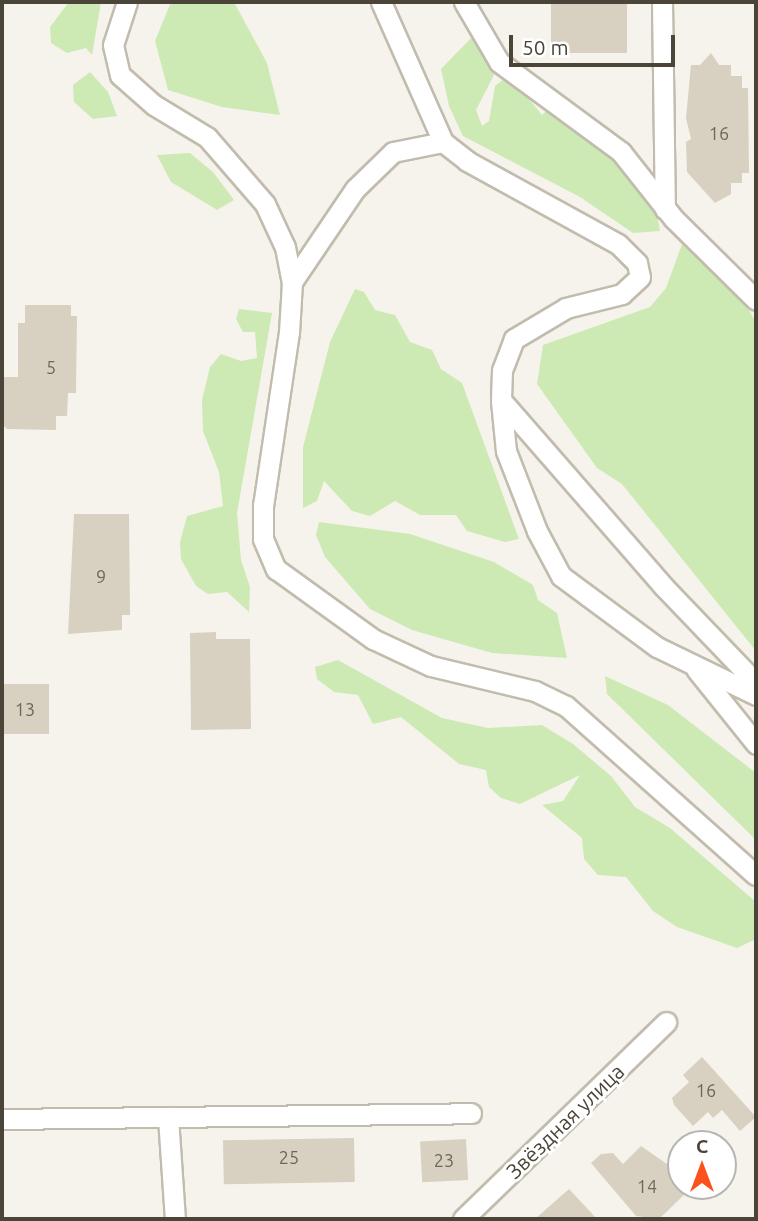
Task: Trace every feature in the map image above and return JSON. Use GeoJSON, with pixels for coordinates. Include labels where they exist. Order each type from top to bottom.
{"type":"FeatureCollection","features":[{"type":"Feature","properties":{"kind":"street"},"geometry":{"type":"LineString","coordinates":[[127,2],[113,45],[120,75],[154,105],[207,137],[265,204],[285,247],[292,282],[263,505],[262,539],[276,569],[373,639],[431,666],[535,691],[566,706],[756,875]]}},
{"type":"Feature","properties":{"kind":"street"},"geometry":{"type":"LineString","coordinates":[[381,2],[443,142],[467,161],[618,244],[639,270],[640,277],[622,294],[566,307],[514,339],[502,370],[501,400],[506,451],[537,531],[561,576],[657,647],[756,695]]}},
{"type":"Feature","properties":{"kind":"street"},"geometry":{"type":"LineString","coordinates":[[464,2],[499,62],[621,152],[665,209],[756,300]]}},
{"type":"Feature","properties":{"kind":"street"},"geometry":{"type":"LineString","coordinates":[[662,2],[665,209]]}},
{"type":"Feature","properties":{"kind":"street"},"geometry":{"type":"LineString","coordinates":[[292,282],[355,189],[393,152],[443,142]]}},
{"type":"Feature","properties":{"kind":"street"},"geometry":{"type":"LineString","coordinates":[[501,400],[664,587],[756,683]]}},
{"type":"Feature","properties":{"kind":"street"},"geometry":{"type":"LineString","coordinates":[[692,664],[756,744]]}},
{"type":"Feature","properties":{"kind":"street","name":"Звёздная улица"},"geometry":{"type":"LineString","coordinates":[[463,1219],[666,1022]]}},
{"type":"Feature","properties":{"kind":"street"},"geometry":{"type":"LineString","coordinates":[[2,1119],[471,1113]]}},
{"type":"Feature","properties":{"kind":"street"},"geometry":{"type":"LineString","coordinates":[[168,1117],[175,1219]]}},
{"type":"Feature","properties":{"kind":"green space"},"geometry":{"type":"Polygon","coordinates":[[[69,2],[101,2],[92,55],[86,48],[67,53],[51,43],[50,27],[69,2]]]}},
{"type":"Feature","properties":{"kind":"green space"},"geometry":{"type":"Polygon","coordinates":[[[171,2],[234,2],[267,63],[280,115],[222,107],[168,90],[155,41],[171,2]]]}},
{"type":"Feature","properties":{"kind":"green space"},"geometry":{"type":"Polygon","coordinates":[[[473,36],[495,73],[476,110],[482,126],[489,121],[495,86],[504,79],[517,84],[542,115],[553,105],[578,117],[579,136],[601,143],[653,191],[660,231],[633,233],[580,197],[463,136],[449,106],[441,69],[473,36]]]}},
{"type":"Feature","properties":{"kind":"green space"},"geometry":{"type":"Polygon","coordinates":[[[90,72],[108,92],[117,116],[93,119],[74,102],[73,85],[90,72]]]}},
{"type":"Feature","properties":{"kind":"green space"},"geometry":{"type":"Polygon","coordinates":[[[190,153],[213,172],[234,200],[217,210],[171,182],[157,155],[190,153]]]}},
{"type":"Feature","properties":{"kind":"green space"},"geometry":{"type":"Polygon","coordinates":[[[685,236],[736,289],[756,322],[756,651],[622,484],[597,468],[537,384],[543,345],[650,307],[666,288],[685,236]]]}},
{"type":"Feature","properties":{"kind":"green space"},"geometry":{"type":"Polygon","coordinates":[[[355,289],[364,292],[375,310],[395,315],[410,342],[432,350],[441,369],[462,383],[519,539],[505,542],[467,531],[456,515],[420,515],[395,501],[370,516],[352,511],[324,481],[317,501],[303,508],[303,447],[330,342],[355,289]]]}},
{"type":"Feature","properties":{"kind":"green space"},"geometry":{"type":"Polygon","coordinates":[[[239,309],[272,313],[237,513],[241,560],[250,587],[249,612],[227,592],[208,594],[196,586],[181,559],[180,542],[187,516],[223,506],[219,472],[203,431],[202,400],[210,367],[221,354],[241,361],[257,358],[255,332],[243,332],[236,319],[239,309]]]}},
{"type":"Feature","properties":{"kind":"green space"},"geometry":{"type":"Polygon","coordinates":[[[319,522],[410,534],[494,562],[533,585],[538,600],[557,613],[567,658],[492,653],[412,630],[370,609],[325,557],[316,535],[319,522]]]}},
{"type":"Feature","properties":{"kind":"green space"},"geometry":{"type":"Polygon","coordinates":[[[338,660],[442,718],[488,728],[542,725],[573,744],[611,776],[635,807],[670,828],[756,902],[756,945],[754,940],[737,948],[677,927],[653,911],[626,877],[598,875],[584,859],[582,838],[542,805],[563,801],[580,775],[520,804],[501,798],[489,787],[486,770],[459,764],[401,717],[373,724],[358,695],[334,692],[317,679],[315,667],[338,660]]]}},
{"type":"Feature","properties":{"kind":"green space"},"geometry":{"type":"Polygon","coordinates":[[[605,676],[668,705],[756,773],[756,840],[607,694],[605,676]]]}},
{"type":"Feature","properties":{"kind":"building"},"geometry":{"type":"Polygon","coordinates":[[[551,2],[627,2],[627,53],[551,53],[551,2]]]}},
{"type":"Feature","properties":{"kind":"building"},"geometry":{"type":"Polygon","coordinates":[[[711,53],[719,65],[731,65],[731,76],[742,76],[742,88],[748,88],[749,173],[742,173],[742,183],[731,183],[731,194],[715,203],[687,172],[686,142],[691,139],[686,118],[691,65],[700,65],[711,53]]]}},
{"type":"Feature","properties":{"kind":"building"},"geometry":{"type":"Polygon","coordinates":[[[25,305],[71,305],[71,316],[77,316],[76,393],[68,393],[67,416],[56,416],[56,430],[7,429],[2,424],[2,377],[18,377],[18,323],[25,323],[25,305]]]}},
{"type":"Feature","properties":{"kind":"building"},"geometry":{"type":"Polygon","coordinates":[[[74,514],[129,514],[130,615],[122,615],[122,630],[68,634],[74,514]]]}},
{"type":"Feature","properties":{"kind":"building"},"geometry":{"type":"Polygon","coordinates":[[[216,632],[216,639],[250,639],[251,729],[191,730],[190,633],[216,632]]]}},
{"type":"Feature","properties":{"kind":"building"},"geometry":{"type":"Polygon","coordinates":[[[2,684],[49,684],[49,734],[2,734],[2,684]]]}},
{"type":"Feature","properties":{"kind":"building"},"geometry":{"type":"Polygon","coordinates":[[[702,1057],[756,1117],[740,1131],[722,1110],[713,1118],[708,1112],[693,1126],[674,1105],[672,1098],[689,1082],[683,1075],[702,1057]]]}},
{"type":"Feature","properties":{"kind":"building"},"geometry":{"type":"Polygon","coordinates":[[[354,1138],[355,1182],[224,1184],[223,1140],[354,1138]]]}},
{"type":"Feature","properties":{"kind":"building"},"geometry":{"type":"Polygon","coordinates":[[[466,1139],[468,1180],[422,1182],[420,1141],[466,1139]]]}},
{"type":"Feature","properties":{"kind":"building"},"geometry":{"type":"Polygon","coordinates":[[[641,1146],[667,1164],[667,1200],[679,1200],[659,1219],[636,1216],[591,1163],[601,1154],[613,1153],[623,1164],[641,1146]]]}},
{"type":"Feature","properties":{"kind":"building"},"geometry":{"type":"Polygon","coordinates":[[[569,1189],[597,1219],[535,1219],[569,1189]]]}}]}
